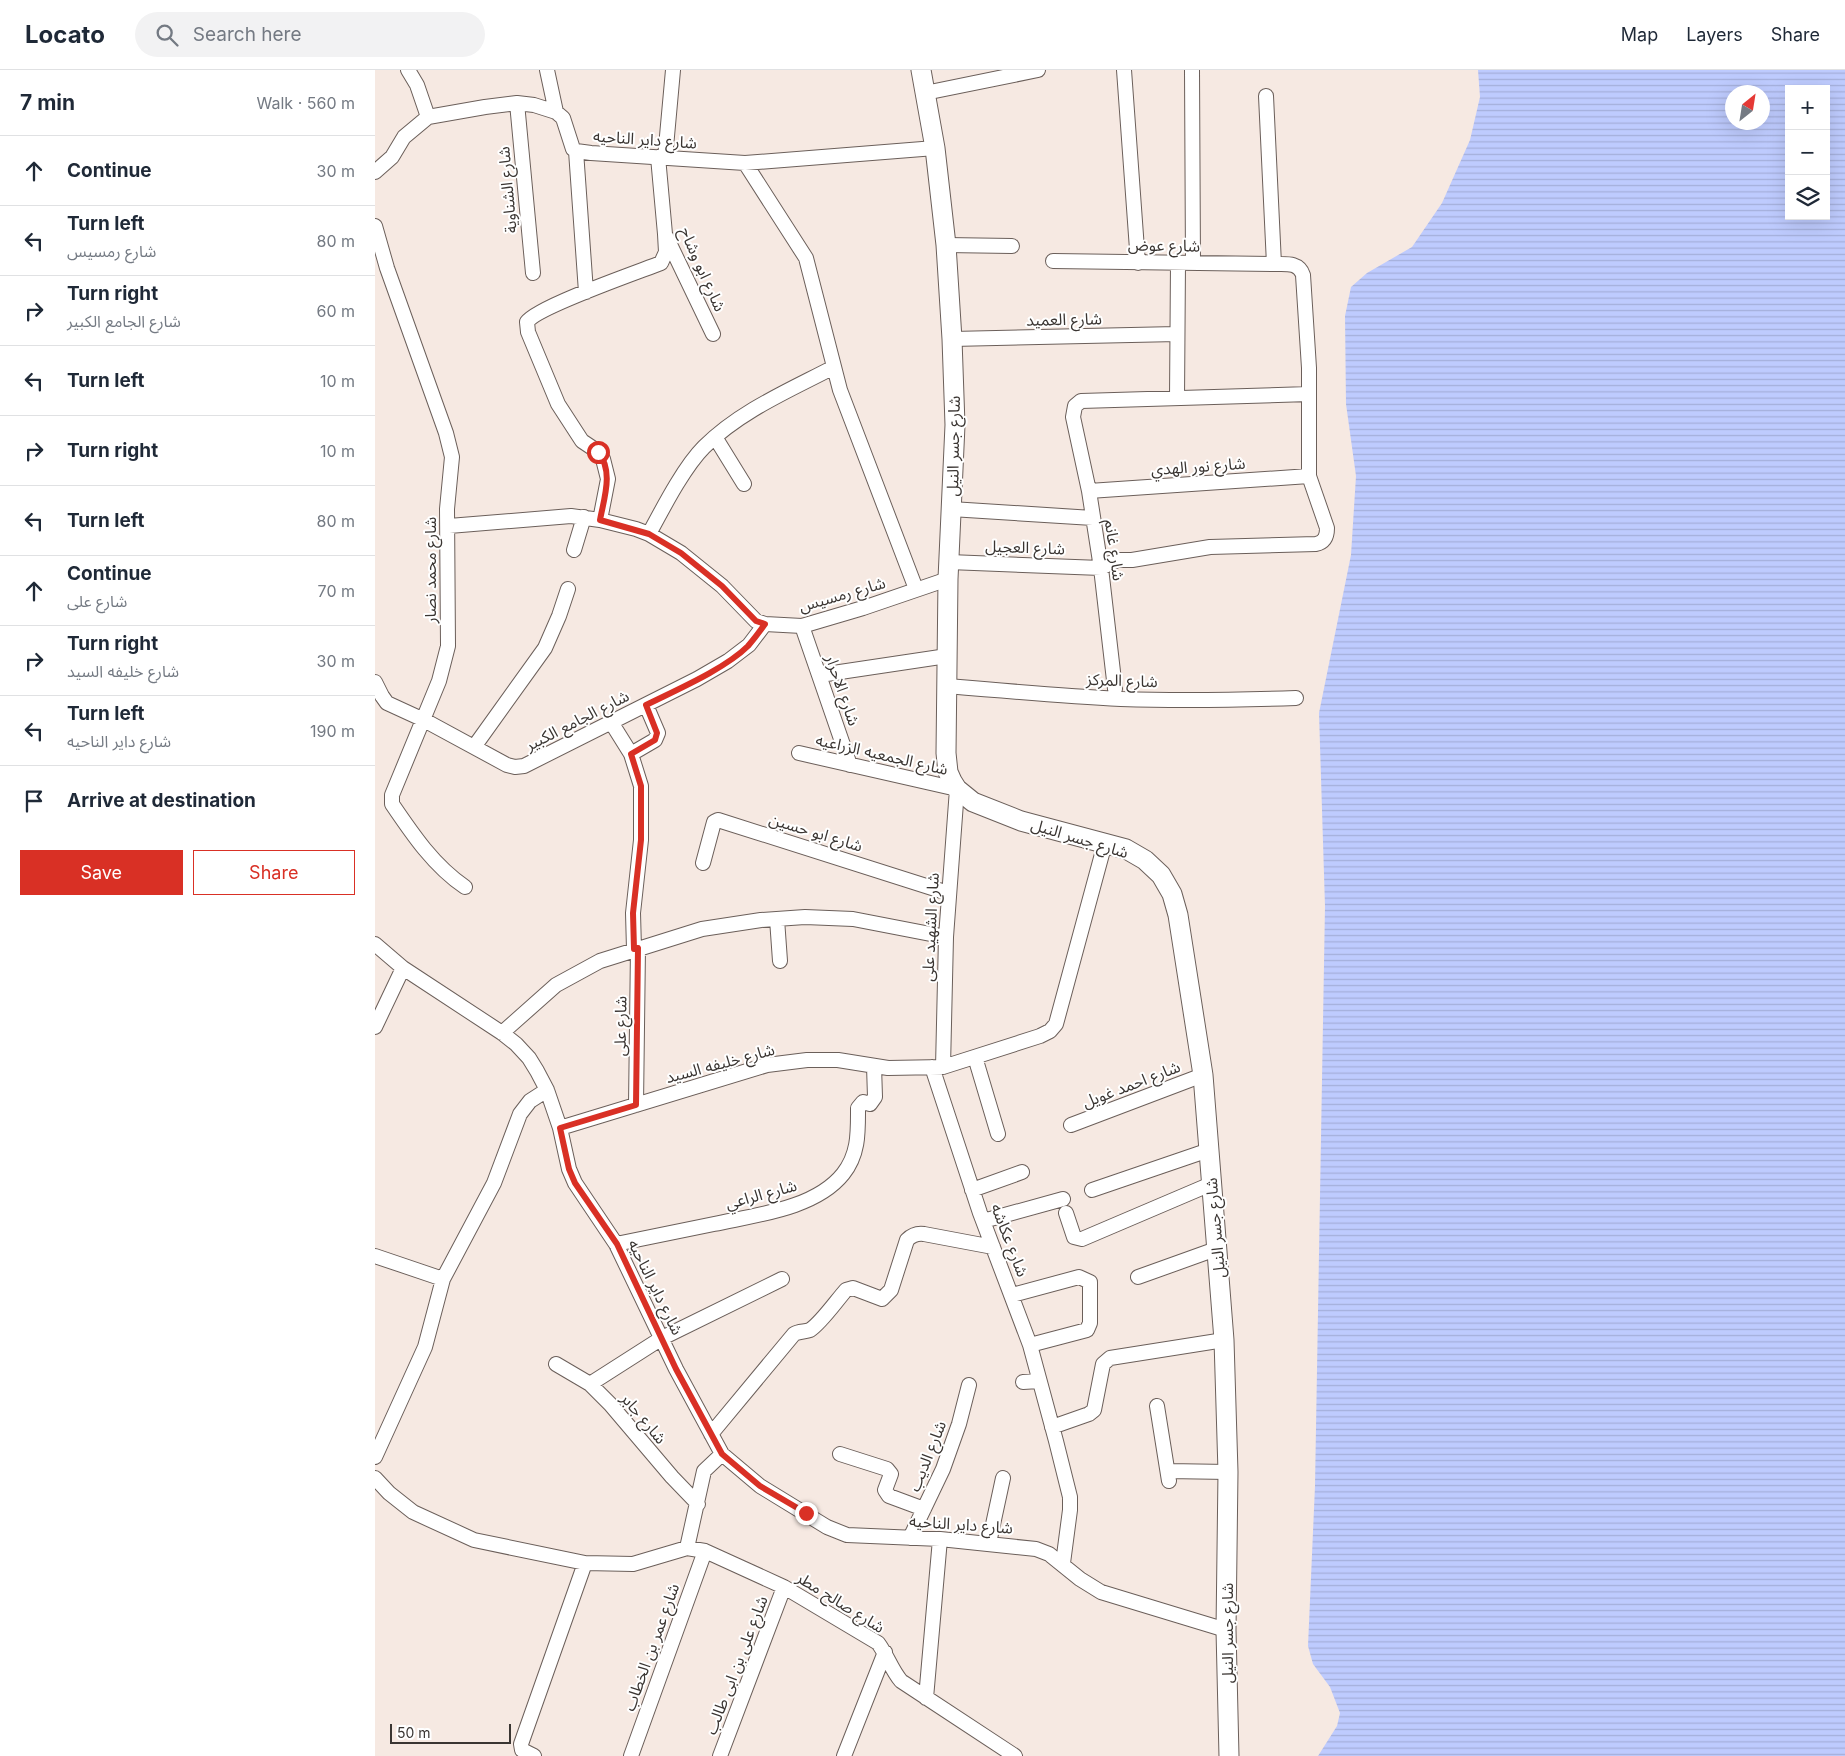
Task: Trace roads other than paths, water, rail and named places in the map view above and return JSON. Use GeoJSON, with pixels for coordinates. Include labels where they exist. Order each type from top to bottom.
{"type":"FeatureCollection","features":[{"type":"Feature","properties":{"kind":"street"},"geometry":{"type":"LineString","coordinates":[[408,70],[417,85],[427,117]]}},
{"type":"Feature","properties":{"kind":"street","name":"شارع داير الناحيه"},"geometry":{"type":"LineString","coordinates":[[547,70],[557,112],[563,118],[571,146],[576,151],[745,163],[935,148]]}},
{"type":"Feature","properties":{"kind":"street","name":"شارع ابو وشاح"},"geometry":{"type":"LineString","coordinates":[[673,70],[661,158],[665,234],[713,334]]}},
{"type":"Feature","properties":{"kind":"street","name":"شارع جسر النيل"},"geometry":{"type":"LineString","coordinates":[[921,70],[935,148],[946,245],[952,339],[955,425],[948,570],[946,763],[948,772],[957,789],[965,797],[982,807],[1021,821],[1126,849],[1145,860],[1161,875],[1172,894],[1178,915],[1203,1075],[1224,1340],[1228,1472],[1226,1630],[1229,1756]]}},
{"type":"Feature","properties":{"kind":"street"},"geometry":{"type":"LineString","coordinates":[[925,93],[1038,70]]}},
{"type":"Feature","properties":{"kind":"street"},"geometry":{"type":"LineString","coordinates":[[1124,70],[1138,263]]}},
{"type":"Feature","properties":{"kind":"street"},"geometry":{"type":"LineString","coordinates":[[1192,70],[1193,263]]}},
{"type":"Feature","properties":{"kind":"street"},"geometry":{"type":"LineString","coordinates":[[1266,96],[1274,264]]}},
{"type":"Feature","properties":{"kind":"street"},"geometry":{"type":"LineString","coordinates":[[375,172],[392,157],[404,137],[427,117],[517,103],[534,105],[557,112]]}},
{"type":"Feature","properties":{"kind":"street","name":"شارع الشناوية"},"geometry":{"type":"LineString","coordinates":[[517,103],[533,273]]}},
{"type":"Feature","properties":{"kind":"street"},"geometry":{"type":"LineString","coordinates":[[576,151],[585,292]]}},
{"type":"Feature","properties":{"kind":"street"},"geometry":{"type":"LineString","coordinates":[[745,163],[806,258],[840,390],[916,589]]}},
{"type":"Feature","properties":{"kind":"street","name":"شارع محمد نصار"},"geometry":{"type":"LineString","coordinates":[[375,226],[387,268],[446,433],[452,457],[447,510],[449,526],[449,646],[439,681],[392,795],[392,804],[433,861],[465,887]]}},
{"type":"Feature","properties":{"kind":"street"},"geometry":{"type":"LineString","coordinates":[[600,520],[608,479],[603,458],[597,450],[582,441],[558,404],[527,327],[529,319],[538,313],[585,292],[661,263],[666,252],[665,234]]}},
{"type":"Feature","properties":{"kind":"street"},"geometry":{"type":"LineString","coordinates":[[946,245],[1012,246]]}},
{"type":"Feature","properties":{"kind":"street","name":"شارع عوض"},"geometry":{"type":"LineString","coordinates":[[1053,261],[1295,265],[1301,269],[1303,275],[1309,394],[1309,476],[1327,528],[1327,535],[1320,543],[1210,547],[1131,560],[1117,560],[1101,568]]}},
{"type":"Feature","properties":{"kind":"street"},"geometry":{"type":"LineString","coordinates":[[1178,263],[1177,398],[1309,394]]}},
{"type":"Feature","properties":{"kind":"street","name":"شارع العميد"},"geometry":{"type":"LineString","coordinates":[[952,339],[1177,334]]}},
{"type":"Feature","properties":{"kind":"street"},"geometry":{"type":"LineString","coordinates":[[649,534],[685,472],[703,448],[715,436],[744,415],[834,367]]}},
{"type":"Feature","properties":{"kind":"street","name":"شارع غانم"},"geometry":{"type":"LineString","coordinates":[[1115,689],[1101,568],[1089,491],[1073,417],[1075,406],[1081,401],[1177,398]]}},
{"type":"Feature","properties":{"kind":"street"},"geometry":{"type":"LineString","coordinates":[[715,436],[744,484]]}},
{"type":"Feature","properties":{"kind":"street","name":"شارع نور الهدي"},"geometry":{"type":"LineString","coordinates":[[1089,491],[1309,476]]}},
{"type":"Feature","properties":{"kind":"street"},"geometry":{"type":"LineString","coordinates":[[951,509],[1093,518]]}},
{"type":"Feature","properties":{"kind":"street"},"geometry":{"type":"LineString","coordinates":[[449,526],[558,517],[584,517],[649,534],[681,553],[722,586],[756,621],[765,624]]}},
{"type":"Feature","properties":{"kind":"street"},"geometry":{"type":"LineString","coordinates":[[574,550],[584,517]]}},
{"type":"Feature","properties":{"kind":"street","name":"شارع العجيل"},"geometry":{"type":"LineString","coordinates":[[948,570],[1101,568]]}},
{"type":"Feature","properties":{"kind":"street","name":"شارع رمسيس"},"geometry":{"type":"LineString","coordinates":[[765,624],[802,626],[863,608],[916,589],[948,570]]}},
{"type":"Feature","properties":{"kind":"street"},"geometry":{"type":"LineString","coordinates":[[474,747],[545,648],[568,589]]}},
{"type":"Feature","properties":{"kind":"street","name":"شارع الجامع الكبير"},"geometry":{"type":"LineString","coordinates":[[375,682],[387,703],[507,765],[515,767],[524,766],[697,679],[739,654],[749,645],[765,624]]}},
{"type":"Feature","properties":{"kind":"street","name":"شارع الاحرار"},"geometry":{"type":"LineString","coordinates":[[802,626],[851,766]]}},
{"type":"Feature","properties":{"kind":"street"},"geometry":{"type":"LineString","coordinates":[[820,675],[947,656]]}},
{"type":"Feature","properties":{"kind":"street","name":"شارع المركز"},"geometry":{"type":"LineString","coordinates":[[947,686],[1122,699],[1297,698]]}},
{"type":"Feature","properties":{"kind":"street"},"geometry":{"type":"LineString","coordinates":[[631,754],[657,737],[646,705]]}},
{"type":"Feature","properties":{"kind":"street","name":"شارع على"},"geometry":{"type":"LineString","coordinates":[[611,722],[631,754],[641,786],[641,840],[633,913],[636,948],[636,1105]]}},
{"type":"Feature","properties":{"kind":"street","name":"شارع الجمعيه الزراعيه"},"geometry":{"type":"LineString","coordinates":[[799,753],[957,789]]}},
{"type":"Feature","properties":{"kind":"street","name":"شارع الشهيد على"},"geometry":{"type":"LineString","coordinates":[[938,1067],[948,892],[957,789]]}},
{"type":"Feature","properties":{"kind":"street","name":"شارع ابو حسين"},"geometry":{"type":"LineString","coordinates":[[703,863],[714,822],[718,820],[948,892]]}},
{"type":"Feature","properties":{"kind":"street","name":"شارع خليفه السيد"},"geometry":{"type":"LineString","coordinates":[[560,1128],[767,1066],[807,1060],[838,1060],[888,1068],[938,1067],[975,1057],[1050,1031],[1056,1024],[1105,844]]}},
{"type":"Feature","properties":{"kind":"street"},"geometry":{"type":"LineString","coordinates":[[502,1033],[556,984],[599,961],[702,929],[805,917],[853,919],[946,937]]}},
{"type":"Feature","properties":{"kind":"street"},"geometry":{"type":"LineString","coordinates":[[777,919],[780,961]]}},
{"type":"Feature","properties":{"kind":"street","name":"شارع داير الناحيه"},"geometry":{"type":"LineString","coordinates":[[375,944],[403,968],[502,1033],[529,1058],[547,1090],[560,1128],[569,1169],[575,1183],[617,1244],[676,1369],[722,1454],[760,1486],[833,1530],[847,1535],[940,1539],[1036,1549],[1049,1554],[1101,1592],[1226,1630]]}},
{"type":"Feature","properties":{"kind":"street"},"geometry":{"type":"LineString","coordinates":[[375,1027],[403,968]]}},
{"type":"Feature","properties":{"kind":"street"},"geometry":{"type":"LineString","coordinates":[[975,1057],[998,1134]]}},
{"type":"Feature","properties":{"kind":"street","name":"شارع الراعي"},"geometry":{"type":"LineString","coordinates":[[617,1244],[780,1210],[816,1196],[831,1186],[844,1173],[853,1158],[858,1141],[858,1108],[863,1102],[870,1104],[875,1097],[874,1066]]}},
{"type":"Feature","properties":{"kind":"street","name":"شارع عكاشه"},"geometry":{"type":"LineString","coordinates":[[938,1067],[972,1190],[1030,1345],[1070,1497],[1063,1564]]}},
{"type":"Feature","properties":{"kind":"street","name":"شارع احمد غويل"},"geometry":{"type":"LineString","coordinates":[[1071,1126],[1203,1075]]}},
{"type":"Feature","properties":{"kind":"street"},"geometry":{"type":"LineString","coordinates":[[375,1457],[425,1347],[443,1279],[494,1183],[520,1114],[530,1101],[547,1090]]}},
{"type":"Feature","properties":{"kind":"street"},"geometry":{"type":"LineString","coordinates":[[1092,1190],[1209,1150]]}},
{"type":"Feature","properties":{"kind":"street"},"geometry":{"type":"LineString","coordinates":[[972,1190],[1022,1172]]}},
{"type":"Feature","properties":{"kind":"street"},"geometry":{"type":"LineString","coordinates":[[1066,1213],[1074,1236],[1082,1239],[1211,1184]]}},
{"type":"Feature","properties":{"kind":"street"},"geometry":{"type":"LineString","coordinates":[[983,1221],[1063,1199]]}},
{"type":"Feature","properties":{"kind":"street"},"geometry":{"type":"LineString","coordinates":[[711,1434],[794,1334],[806,1331],[814,1326],[846,1290],[853,1288],[882,1299],[887,1295],[891,1290],[907,1240],[911,1237],[924,1234],[993,1247]]}},
{"type":"Feature","properties":{"kind":"street"},"geometry":{"type":"LineString","coordinates":[[1138,1277],[1217,1249]]}},
{"type":"Feature","properties":{"kind":"street"},"geometry":{"type":"LineString","coordinates":[[375,1256],[443,1279]]}},
{"type":"Feature","properties":{"kind":"street"},"geometry":{"type":"LineString","coordinates":[[1012,1295],[1079,1277],[1090,1282],[1090,1323],[1087,1330],[1030,1345]]}},
{"type":"Feature","properties":{"kind":"street"},"geometry":{"type":"LineString","coordinates":[[590,1384],[662,1338],[782,1279]]}},
{"type":"Feature","properties":{"kind":"street"},"geometry":{"type":"LineString","coordinates":[[1052,1427],[1089,1414],[1094,1410],[1103,1364],[1110,1358],[1224,1340]]}},
{"type":"Feature","properties":{"kind":"street","name":"شارع جابر"},"geometry":{"type":"LineString","coordinates":[[557,1364],[590,1384],[610,1404],[671,1477],[698,1504]]}},
{"type":"Feature","properties":{"kind":"street"},"geometry":{"type":"LineString","coordinates":[[1023,1382],[1039,1381]]}},
{"type":"Feature","properties":{"kind":"street","name":"شارع الديب"},"geometry":{"type":"LineString","coordinates":[[910,1538],[943,1468],[959,1424],[969,1385]]}},
{"type":"Feature","properties":{"kind":"street"},"geometry":{"type":"LineString","coordinates":[[1157,1406],[1169,1476],[1228,1472]]}},
{"type":"Feature","properties":{"kind":"street"},"geometry":{"type":"LineString","coordinates":[[377,1483],[413,1512],[474,1540],[585,1563],[633,1564],[687,1548],[704,1471],[722,1454]]}},
{"type":"Feature","properties":{"kind":"street"},"geometry":{"type":"LineString","coordinates":[[840,1454],[887,1469],[891,1474],[885,1490],[889,1496],[924,1508]]}},
{"type":"Feature","properties":{"kind":"street"},"geometry":{"type":"LineString","coordinates":[[989,1543],[1003,1478]]}},
{"type":"Feature","properties":{"kind":"street"},"geometry":{"type":"LineString","coordinates":[[926,1698],[940,1539]]}},
{"type":"Feature","properties":{"kind":"street","name":"شارع صالح مطر"},"geometry":{"type":"LineString","coordinates":[[687,1548],[705,1551],[784,1587],[878,1643],[885,1652],[895,1674],[901,1681],[1011,1755]]}},
{"type":"Feature","properties":{"kind":"street","name":"شارع عمر بن الخطاب"},"geometry":{"type":"LineString","coordinates":[[631,1756],[705,1551]]}},
{"type":"Feature","properties":{"kind":"street"},"geometry":{"type":"LineString","coordinates":[[534,1756],[522,1750],[521,1744],[585,1563]]}},
{"type":"Feature","properties":{"kind":"street","name":"شارع على بن ابى طالب"},"geometry":{"type":"LineString","coordinates":[[720,1756],[784,1587]]}},
{"type":"Feature","properties":{"kind":"street"},"geometry":{"type":"LineString","coordinates":[[844,1756],[885,1652]]}},
{"type":"Feature","properties":{"kind":"water"},"geometry":{"type":"Polygon","coordinates":[[[1478,70],[1845,70],[1845,1756],[1318,1756],[1337,1726],[1340,1713],[1330,1687],[1313,1664],[1308,1646],[1315,1486],[1325,906],[1319,713],[1351,555],[1356,476],[1346,404],[1345,316],[1351,287],[1367,273],[1412,247],[1442,203],[1470,140],[1480,97],[1478,70]]]}}]}
